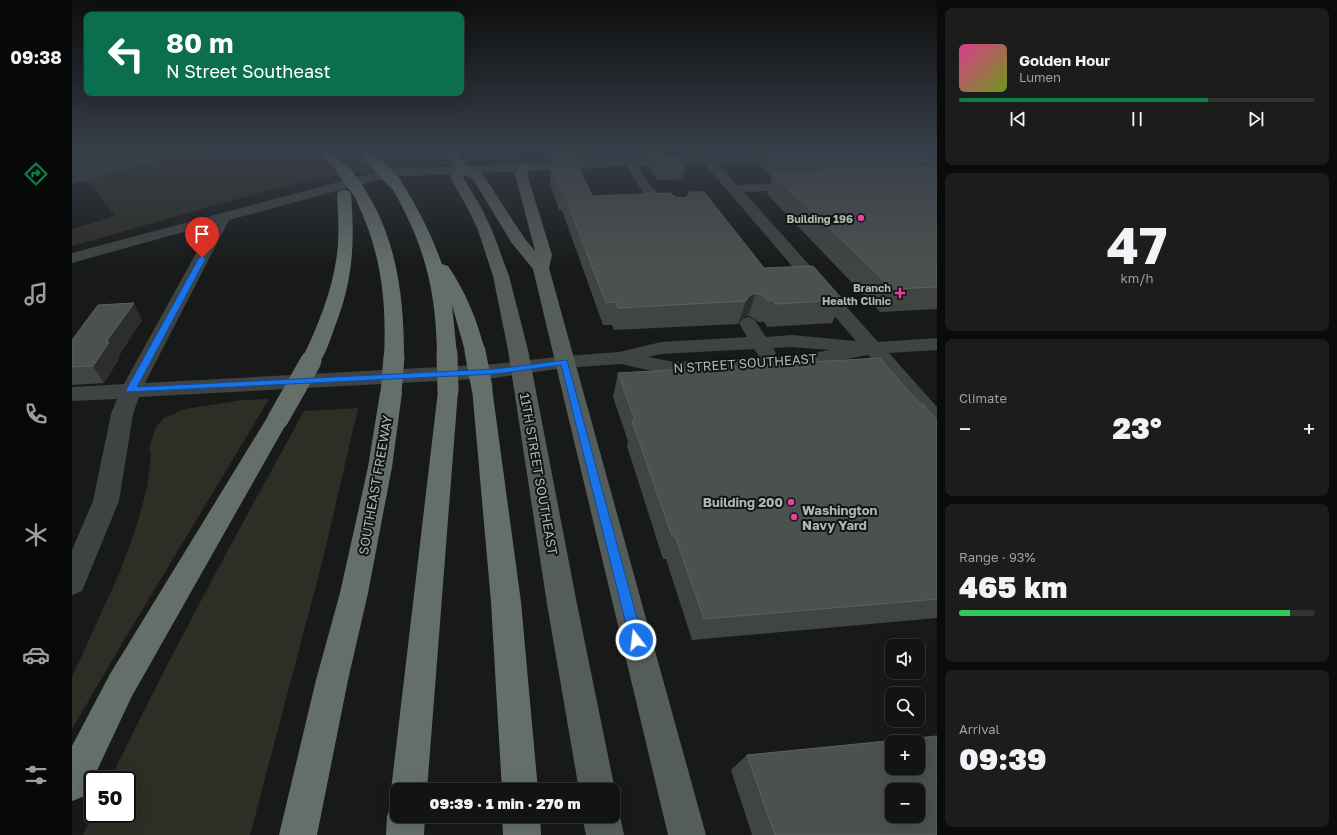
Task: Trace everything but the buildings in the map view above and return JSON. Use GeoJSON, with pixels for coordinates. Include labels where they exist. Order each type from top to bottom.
{"type":"FeatureCollection","features":[{"type":"Feature","properties":{"kind":"highway"},"geometry":{"type":"LineString","coordinates":[[72,783],[121,685],[311,361],[335,302],[344,266],[351,192],[350,188]]}},
{"type":"Feature","properties":{"kind":"highway"},"geometry":{"type":"LineString","coordinates":[[398,188],[414,212],[432,256],[441,291],[448,354],[448,391],[410,783]]}},
{"type":"Feature","properties":{"kind":"highway","name":"SOUTHEAST FREEWAY"},"geometry":{"type":"LineString","coordinates":[[298,835],[332,680],[360,564],[380,467],[391,393],[394,357],[394,305],[389,267],[381,236],[369,209],[351,192]]}},
{"type":"Feature","properties":{"kind":"highway"},"geometry":{"type":"LineString","coordinates":[[432,256],[456,293],[470,328],[482,388],[506,602],[519,783]]}},
{"type":"Feature","properties":{"kind":"highway"},"geometry":{"type":"LineString","coordinates":[[405,835],[406,823]]}},
{"type":"Feature","properties":{"kind":"highway"},"geometry":{"type":"LineString","coordinates":[[521,823],[522,835]]}},
{"type":"Feature","properties":{"kind":"main road","name":"11TH STREET SOUTHEAST"},"geometry":{"type":"LineString","coordinates":[[463,188],[475,209],[492,248],[501,276],[521,368],[562,604],[596,783]]}},
{"type":"Feature","properties":{"kind":"main road"},"geometry":{"type":"LineString","coordinates":[[485,188],[519,242],[541,268],[687,835]]}},
{"type":"Feature","properties":{"kind":"main road"},"geometry":{"type":"LineString","coordinates":[[526,188],[544,255],[541,268]]}},
{"type":"Feature","properties":{"kind":"main road"},"geometry":{"type":"LineString","coordinates":[[603,823],[605,835]]}},
{"type":"Feature","properties":{"kind":"street"},"geometry":{"type":"LineString","coordinates":[[72,258],[329,188]]}},
{"type":"Feature","properties":{"kind":"street"},"geometry":{"type":"LineString","coordinates":[[647,188],[650,193],[670,205],[676,213]]}},
{"type":"Feature","properties":{"kind":"street"},"geometry":{"type":"LineString","coordinates":[[733,189],[759,188]]}},
{"type":"Feature","properties":{"kind":"street"},"geometry":{"type":"LineString","coordinates":[[733,189],[937,421]]}},
{"type":"Feature","properties":{"kind":"street"},"geometry":{"type":"LineString","coordinates":[[72,582],[106,501],[122,414],[130,390],[224,216]]}},
{"type":"Feature","properties":{"kind":"street"},"geometry":{"type":"LineString","coordinates":[[748,323],[773,363]]}},
{"type":"Feature","properties":{"kind":"street","name":"N STREET SOUTHEAST"},"geometry":{"type":"LineString","coordinates":[[72,394],[495,371],[564,362],[619,358],[661,348],[792,341],[872,348]]}},
{"type":"Feature","properties":{"kind":"street","name":"N STREET SOUTHEAST"},"geometry":{"type":"LineString","coordinates":[[619,358],[674,369],[805,361],[872,348],[937,344]]}},
{"type":"Feature","properties":{"kind":"shaded area"},"geometry":{"type":"Polygon","coordinates":[[[93,188],[280,188],[72,246],[72,229],[115,216],[93,188]]]}},
{"type":"Feature","properties":{"kind":"shaded area"},"geometry":{"type":"Polygon","coordinates":[[[269,399],[72,729],[72,677],[119,574],[135,531],[147,488],[151,454],[149,448],[156,427],[164,418],[185,409],[243,400],[269,399]]]}},
{"type":"Feature","properties":{"kind":"shaded area"},"geometry":{"type":"Polygon","coordinates":[[[358,408],[323,559],[250,835],[83,835],[89,823],[136,823],[136,771],[114,771],[180,640],[304,411],[358,408]]]}},
{"type":"Feature","properties":{"kind":"place","name":"Building 196"},"geometry":{"type":"Point","coordinates":[861,218]}},
{"type":"Feature","properties":{"kind":"place","name":"Branch Health Clinic"},"geometry":{"type":"Point","coordinates":[900,293]}},
{"type":"Feature","properties":{"kind":"place","name":"Building 200"},"geometry":{"type":"Point","coordinates":[791,502]}},
{"type":"Feature","properties":{"kind":"place","name":"Washington Navy Yard"},"geometry":{"type":"Point","coordinates":[794,517]}},
{"type":"Feature","properties":{"kind":"route"},"geometry":{"type":"LineString","coordinates":[[202,258],[130,390],[495,371],[564,362],[636,640]]}}]}
